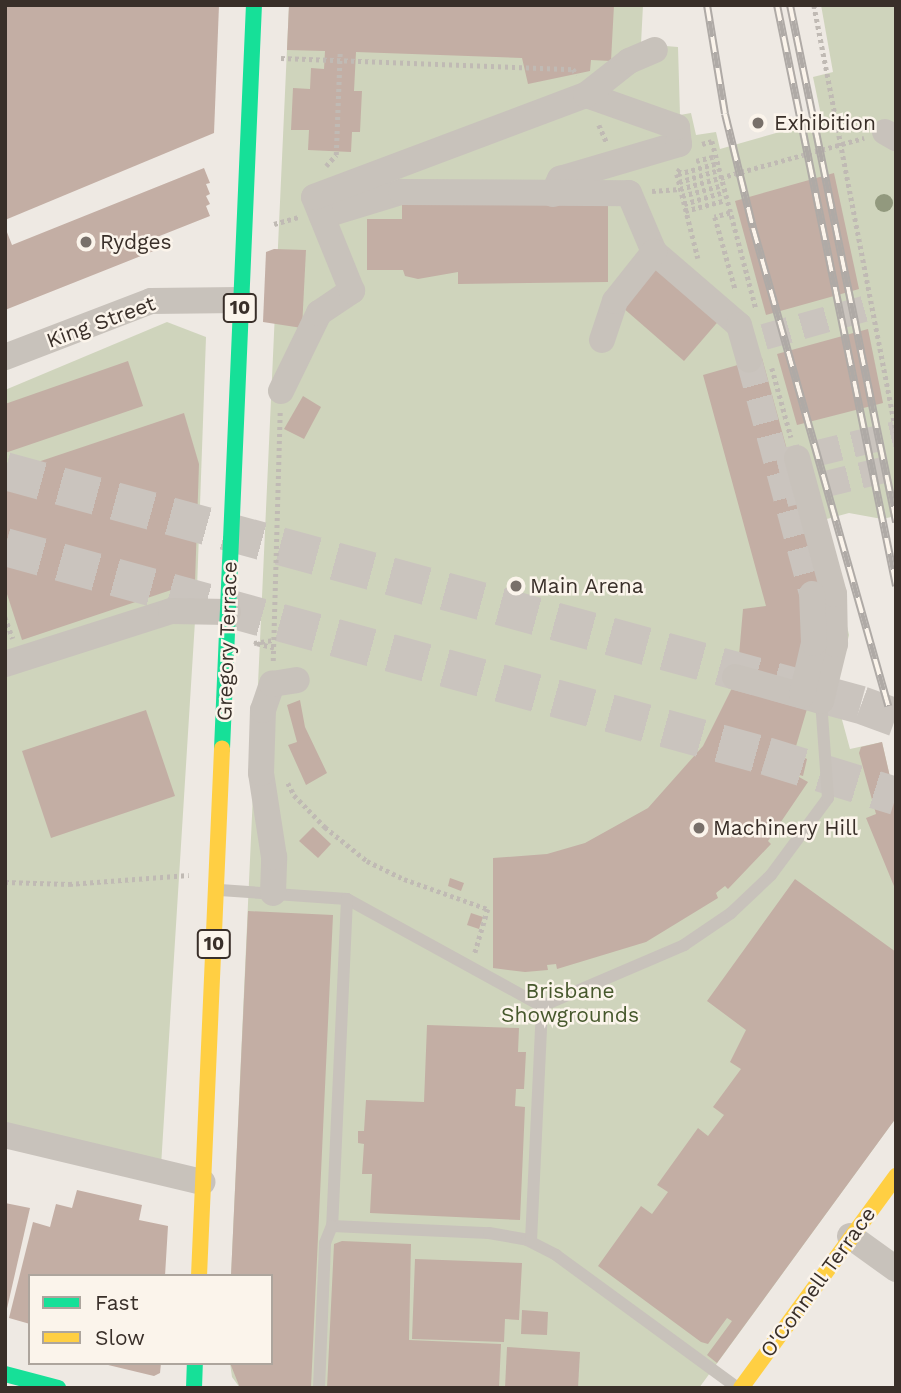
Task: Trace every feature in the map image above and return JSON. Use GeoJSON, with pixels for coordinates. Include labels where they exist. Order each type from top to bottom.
{"type":"FeatureCollection","features":[{"type":"Feature","properties":{"kind":"main road","name":"Gregory Terrace"},"geometry":{"type":"LineString","coordinates":[[199,1274],[254,5]]}},
{"type":"Feature","properties":{"kind":"main road","name":"O'Connell Terrace"},"geometry":{"type":"LineString","coordinates":[[739,1388],[896,1176]]}},
{"type":"Feature","properties":{"kind":"main road"},"geometry":{"type":"LineString","coordinates":[[194,1388],[195,1365]]}},
{"type":"Feature","properties":{"kind":"main road"},"geometry":{"type":"LineString","coordinates":[[5,1374],[58,1388]]}},
{"type":"Feature","properties":{"kind":"street"},"geometry":{"type":"LineString","coordinates":[[281,391],[320,313],[352,291],[314,197],[586,95],[629,61],[655,50]]}},
{"type":"Feature","properties":{"kind":"street"},"geometry":{"type":"LineString","coordinates":[[552,194],[561,179],[679,144],[677,127],[586,95]]}},
{"type":"Feature","properties":{"kind":"street"},"geometry":{"type":"LineString","coordinates":[[322,216],[401,192],[629,193],[654,252],[739,326],[752,347]]}},
{"type":"Feature","properties":{"kind":"street"},"geometry":{"type":"LineString","coordinates":[[602,340],[615,301],[654,252]]}},
{"type":"Feature","properties":{"kind":"street","name":"King Street"},"geometry":{"type":"LineString","coordinates":[[5,357],[152,301],[240,300]]}},
{"type":"Feature","properties":{"kind":"street"},"geometry":{"type":"LineString","coordinates":[[797,458],[834,594],[835,644],[812,698]]}},
{"type":"Feature","properties":{"kind":"street"},"geometry":{"type":"LineString","coordinates":[[812,594],[812,698]]}},
{"type":"Feature","properties":{"kind":"street"},"geometry":{"type":"LineString","coordinates":[[5,664],[171,611],[228,612]]}},
{"type":"Feature","properties":{"kind":"street"},"geometry":{"type":"LineString","coordinates":[[735,677],[812,698]]}},
{"type":"Feature","properties":{"kind":"street"},"geometry":{"type":"LineString","coordinates":[[273,893],[274,857],[261,773],[264,710],[284,682]]}},
{"type":"Feature","properties":{"kind":"street"},"geometry":{"type":"LineString","coordinates":[[5,1135],[202,1182]]}},
{"type":"Feature","properties":{"kind":"street"},"geometry":{"type":"LineString","coordinates":[[850,1236],[896,1269]]}},
{"type":"Feature","properties":{"kind":"lane"},"geometry":{"type":"LineString","coordinates":[[541,1006],[684,946],[731,913],[772,875],[828,798],[812,698]]}},
{"type":"Feature","properties":{"kind":"lane"},"geometry":{"type":"LineString","coordinates":[[217,890],[347,899],[541,1006]]}},
{"type":"Feature","properties":{"kind":"lane"},"geometry":{"type":"LineString","coordinates":[[319,1388],[325,1243],[332,1226],[347,899]]}},
{"type":"Feature","properties":{"kind":"lane"},"geometry":{"type":"LineString","coordinates":[[531,1241],[541,1006]]}},
{"type":"Feature","properties":{"kind":"lane"},"geometry":{"type":"LineString","coordinates":[[332,1226],[489,1233],[531,1241],[556,1255],[739,1388]]}},
{"type":"Feature","properties":{"kind":"path"},"geometry":{"type":"LineString","coordinates":[[814,5],[896,432]]}},
{"type":"Feature","properties":{"kind":"path"},"geometry":{"type":"LineString","coordinates":[[321,170],[336,155],[340,52]]}},
{"type":"Feature","properties":{"kind":"path"},"geometry":{"type":"LineString","coordinates":[[281,58],[573,68],[586,95]]}},
{"type":"Feature","properties":{"kind":"path"},"geometry":{"type":"LineString","coordinates":[[699,135],[701,144],[712,142],[718,163],[730,213],[752,347],[797,458]]}},
{"type":"Feature","properties":{"kind":"path"},"geometry":{"type":"LineString","coordinates":[[629,193],[680,189],[841,144],[890,135]]}},
{"type":"Feature","properties":{"kind":"path"},"geometry":{"type":"LineString","coordinates":[[701,160],[716,156]]}},
{"type":"Feature","properties":{"kind":"path"},"geometry":{"type":"LineString","coordinates":[[677,174],[718,163]]}},
{"type":"Feature","properties":{"kind":"path"},"geometry":{"type":"LineString","coordinates":[[681,165],[677,174],[678,182],[702,271]]}},
{"type":"Feature","properties":{"kind":"path"},"geometry":{"type":"LineString","coordinates":[[678,182],[719,170]]}},
{"type":"Feature","properties":{"kind":"path"},"geometry":{"type":"LineString","coordinates":[[682,196],[723,185]]}},
{"type":"Feature","properties":{"kind":"path"},"geometry":{"type":"LineString","coordinates":[[684,204],[724,192]]}},
{"type":"Feature","properties":{"kind":"path"},"geometry":{"type":"LineString","coordinates":[[685,211],[726,200]]}},
{"type":"Feature","properties":{"kind":"path"},"geometry":{"type":"LineString","coordinates":[[730,213],[715,217],[736,294]]}},
{"type":"Feature","properties":{"kind":"path"},"geometry":{"type":"LineString","coordinates":[[281,391],[271,608],[274,648],[284,682]]}},
{"type":"Feature","properties":{"kind":"path"},"geometry":{"type":"LineString","coordinates":[[260,639],[274,640]]}},
{"type":"Feature","properties":{"kind":"path"},"geometry":{"type":"LineString","coordinates":[[260,648],[274,648]]}},
{"type":"Feature","properties":{"kind":"path"},"geometry":{"type":"LineString","coordinates":[[284,772],[294,795],[306,808],[367,861],[404,879],[488,909],[478,944]]}},
{"type":"Feature","properties":{"kind":"path"},"geometry":{"type":"LineString","coordinates":[[5,882],[69,884],[189,876]]}},
{"type":"Feature","properties":{"kind":"green space","name":"Brisbane Showgrounds"},"geometry":{"type":"Polygon","coordinates":[[[289,5],[643,5],[641,44],[678,47],[680,115],[691,113],[696,135],[716,132],[720,149],[822,120],[813,77],[833,72],[821,5],[896,5],[896,516],[882,519],[849,513],[823,520],[849,635],[835,694],[850,749],[882,742],[896,803],[896,1118],[699,1388],[240,1388],[232,1377],[230,1365],[273,1365],[273,1274],[231,1274],[289,5]]]}},
{"type":"Feature","properties":{"kind":"green space"},"geometry":{"type":"Polygon","coordinates":[[[167,322],[206,337],[197,589],[161,1166],[5,1126],[5,390],[167,322]]]}},
{"type":"Feature","properties":{"kind":"building"},"geometry":{"type":"Polygon","coordinates":[[[5,5],[219,5],[214,133],[5,220],[5,5]]]}},
{"type":"Feature","properties":{"kind":"building"},"geometry":{"type":"Polygon","coordinates":[[[289,5],[614,5],[611,61],[591,60],[590,71],[528,84],[522,58],[356,52],[354,91],[362,91],[360,132],[352,132],[351,152],[308,150],[309,130],[291,130],[293,88],[310,89],[311,68],[324,69],[325,51],[287,50],[289,5]]]}},
{"type":"Feature","properties":{"kind":"building","name":"Rydges"},"geometry":{"type":"Polygon","coordinates":[[[204,168],[210,183],[206,184],[210,194],[206,196],[210,204],[206,206],[210,216],[152,239],[156,250],[5,310],[5,227],[12,245],[204,168]]]}},
{"type":"Feature","properties":{"kind":"building"},"geometry":{"type":"Polygon","coordinates":[[[834,173],[859,289],[766,315],[735,201],[834,173]]]}},
{"type":"Feature","properties":{"kind":"building"},"geometry":{"type":"Polygon","coordinates":[[[608,201],[608,282],[458,284],[458,272],[418,279],[405,276],[403,270],[367,270],[367,219],[402,219],[402,203],[608,201]]]}},
{"type":"Feature","properties":{"kind":"building"},"geometry":{"type":"Polygon","coordinates":[[[274,249],[306,250],[302,328],[263,322],[266,252],[274,249]]]}},
{"type":"Feature","properties":{"kind":"building"},"geometry":{"type":"Polygon","coordinates":[[[659,263],[722,317],[684,361],[622,307],[659,263]]]}},
{"type":"Feature","properties":{"kind":"building"},"geometry":{"type":"Polygon","coordinates":[[[868,329],[883,403],[797,425],[777,354],[868,329]]]}},
{"type":"Feature","properties":{"kind":"building"},"geometry":{"type":"Polygon","coordinates":[[[762,358],[825,589],[805,623],[797,681],[738,667],[743,609],[766,606],[703,375],[762,358]]]}},
{"type":"Feature","properties":{"kind":"building"},"geometry":{"type":"Polygon","coordinates":[[[128,361],[143,406],[5,453],[5,404],[128,361]]]}},
{"type":"Feature","properties":{"kind":"building"},"geometry":{"type":"Polygon","coordinates":[[[303,396],[321,407],[304,439],[284,429],[303,396]]]}},
{"type":"Feature","properties":{"kind":"building"},"geometry":{"type":"Polygon","coordinates":[[[184,413],[199,464],[195,582],[22,640],[5,588],[5,473],[184,413]]]}},
{"type":"Feature","properties":{"kind":"building","name":"Machinery Hill"},"geometry":{"type":"Polygon","coordinates":[[[733,686],[807,709],[794,753],[807,759],[803,776],[790,772],[808,782],[768,841],[771,844],[728,889],[725,886],[716,893],[718,898],[646,942],[557,969],[556,964],[547,965],[548,970],[525,972],[493,968],[493,858],[547,854],[585,843],[648,808],[703,746],[733,686]]]}},
{"type":"Feature","properties":{"kind":"building"},"geometry":{"type":"Polygon","coordinates":[[[300,700],[305,727],[327,773],[306,785],[288,745],[297,742],[287,705],[300,700]]]}},
{"type":"Feature","properties":{"kind":"building"},"geometry":{"type":"Polygon","coordinates":[[[146,710],[175,796],[51,838],[22,751],[146,710]]]}},
{"type":"Feature","properties":{"kind":"building"},"geometry":{"type":"Polygon","coordinates":[[[882,742],[896,803],[896,891],[866,818],[876,814],[859,753],[861,747],[882,742]]]}},
{"type":"Feature","properties":{"kind":"building"},"geometry":{"type":"Polygon","coordinates":[[[313,827],[331,844],[318,858],[299,841],[313,827]]]}},
{"type":"Feature","properties":{"kind":"building"},"geometry":{"type":"Polygon","coordinates":[[[450,878],[464,883],[461,891],[448,886],[450,878]]]}},
{"type":"Feature","properties":{"kind":"building"},"geometry":{"type":"Polygon","coordinates":[[[795,879],[896,952],[896,1118],[717,1363],[707,1355],[732,1321],[727,1318],[708,1344],[701,1342],[598,1266],[641,1206],[652,1214],[668,1192],[657,1185],[698,1128],[708,1136],[724,1115],[713,1107],[741,1069],[730,1062],[746,1030],[707,1001],[795,879]]]}},
{"type":"Feature","properties":{"kind":"building"},"geometry":{"type":"Polygon","coordinates":[[[248,911],[333,915],[311,1388],[240,1388],[231,1365],[273,1365],[273,1274],[231,1274],[248,911]]]}},
{"type":"Feature","properties":{"kind":"building"},"geometry":{"type":"Polygon","coordinates":[[[471,913],[483,917],[479,929],[467,925],[471,913]]]}},
{"type":"Feature","properties":{"kind":"building"},"geometry":{"type":"Polygon","coordinates":[[[427,1025],[519,1028],[518,1052],[526,1052],[524,1089],[516,1089],[515,1106],[525,1107],[520,1220],[370,1213],[372,1174],[362,1174],[364,1144],[358,1143],[358,1131],[364,1131],[366,1100],[424,1102],[427,1025]]]}},
{"type":"Feature","properties":{"kind":"building"},"geometry":{"type":"Polygon","coordinates":[[[77,1190],[142,1205],[139,1220],[168,1226],[165,1274],[28,1274],[28,1323],[9,1318],[33,1222],[50,1227],[56,1204],[72,1208],[77,1190]]]}},
{"type":"Feature","properties":{"kind":"building"},"geometry":{"type":"Polygon","coordinates":[[[5,1203],[30,1208],[6,1313],[5,1313],[5,1203]]]}},
{"type":"Feature","properties":{"kind":"building"},"geometry":{"type":"Polygon","coordinates":[[[342,1241],[411,1244],[409,1340],[501,1344],[499,1388],[327,1388],[334,1244],[342,1241]]]}},
{"type":"Feature","properties":{"kind":"building"},"geometry":{"type":"Polygon","coordinates":[[[415,1259],[522,1263],[519,1320],[505,1319],[504,1342],[412,1339],[415,1259]]]}},
{"type":"Feature","properties":{"kind":"building"},"geometry":{"type":"Polygon","coordinates":[[[522,1310],[548,1312],[547,1335],[521,1334],[522,1310]]]}},
{"type":"Feature","properties":{"kind":"building"},"geometry":{"type":"Polygon","coordinates":[[[507,1347],[580,1352],[578,1388],[505,1388],[507,1347]]]}},
{"type":"Feature","properties":{"kind":"building"},"geometry":{"type":"Polygon","coordinates":[[[108,1365],[161,1365],[160,1373],[154,1376],[108,1365]]]}},
{"type":"Feature","properties":{"kind":"tunnel"},"geometry":{"type":"LineString","coordinates":[[764,337],[871,307]]}},
{"type":"Feature","properties":{"kind":"tunnel"},"geometry":{"type":"LineString","coordinates":[[749,360],[812,594]]}},
{"type":"Feature","properties":{"kind":"tunnel"},"geometry":{"type":"LineString","coordinates":[[777,463],[896,434]]}},
{"type":"Feature","properties":{"kind":"tunnel"},"geometry":{"type":"LineString","coordinates":[[785,494],[896,467]]}},
{"type":"Feature","properties":{"kind":"tunnel"},"geometry":{"type":"LineString","coordinates":[[5,471],[861,705],[896,718]]}},
{"type":"Feature","properties":{"kind":"tunnel"},"geometry":{"type":"LineString","coordinates":[[5,547],[766,756],[896,796]]}},
{"type":"Feature","properties":{"kind":"railway"},"geometry":{"type":"LineString","coordinates":[[707,5],[725,114],[753,228],[888,706]]}},
{"type":"Feature","properties":{"kind":"railway"},"geometry":{"type":"LineString","coordinates":[[777,5],[896,586]]}},
{"type":"Feature","properties":{"kind":"railway"},"geometry":{"type":"LineString","coordinates":[[790,5],[896,522]]}},
{"type":"Feature","properties":{"kind":"traffic: fast"},"geometry":{"type":"LineString","coordinates":[[222,749],[254,5]]}},
{"type":"Feature","properties":{"kind":"traffic: fast"},"geometry":{"type":"LineString","coordinates":[[194,1388],[195,1365]]}},
{"type":"Feature","properties":{"kind":"traffic: fast"},"geometry":{"type":"LineString","coordinates":[[5,1374],[58,1388]]}},
{"type":"Feature","properties":{"kind":"traffic: slow"},"geometry":{"type":"LineString","coordinates":[[199,1274],[222,749]]}},
{"type":"Feature","properties":{"kind":"traffic: slow"},"geometry":{"type":"LineString","coordinates":[[741,1388],[896,1176]]}},
{"type":"Feature","properties":{"kind":"place","name":"Exhibition"},"geometry":{"type":"Point","coordinates":[758,123]}},
{"type":"Feature","properties":{"kind":"place","name":"Rydges"},"geometry":{"type":"Point","coordinates":[86,242]}},
{"type":"Feature","properties":{"kind":"place","name":"Main Arena"},"geometry":{"type":"Point","coordinates":[516,586]}},
{"type":"Feature","properties":{"kind":"place","name":"Machinery Hill"},"geometry":{"type":"Point","coordinates":[699,828]}}]}
